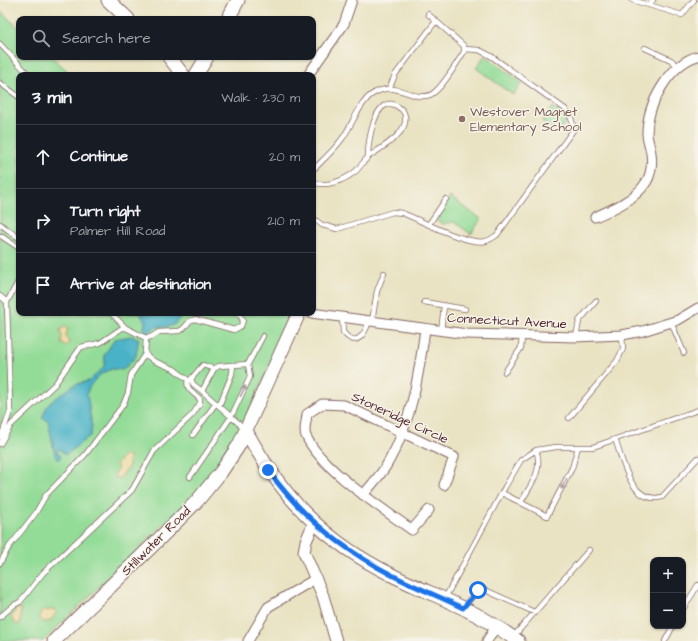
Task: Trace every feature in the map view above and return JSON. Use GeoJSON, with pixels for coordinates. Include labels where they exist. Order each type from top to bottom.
{"type":"FeatureCollection","features":[{"type":"Feature","properties":{"kind":"main road"},"geometry":{"type":"LineString","coordinates":[[230,16],[238,0]]}},
{"type":"Feature","properties":{"kind":"main road"},"geometry":{"type":"LineString","coordinates":[[112,2],[125,16]]}},
{"type":"Feature","properties":{"kind":"main road"},"geometry":{"type":"LineString","coordinates":[[170,60],[180,72]]}},
{"type":"Feature","properties":{"kind":"main road"},"geometry":{"type":"LineString","coordinates":[[198,72],[205,60]]}},
{"type":"Feature","properties":{"kind":"main road","name":"Stillwater Road"},"geometry":{"type":"LineString","coordinates":[[54,641],[197,501],[222,472],[233,456],[246,431],[298,316]]}},
{"type":"Feature","properties":{"kind":"main road"},"geometry":{"type":"LineString","coordinates":[[246,431],[276,481],[314,523],[368,562],[391,575],[463,608],[515,639]]}},
{"type":"Feature","properties":{"kind":"street"},"geometry":{"type":"LineString","coordinates":[[310,72],[344,24],[352,0]]}},
{"type":"Feature","properties":{"kind":"street"},"geometry":{"type":"LineString","coordinates":[[595,218],[614,209],[633,196],[646,183],[652,166],[651,149],[647,135],[648,118],[656,96],[679,67],[698,56]]}},
{"type":"Feature","properties":{"kind":"street","name":"Connecticut Avenue"},"geometry":{"type":"LineString","coordinates":[[316,314],[467,334],[576,337],[622,335],[648,330],[671,322],[698,308]]}},
{"type":"Feature","properties":{"kind":"street"},"geometry":{"type":"LineString","coordinates":[[363,495],[389,462],[402,432],[414,393],[425,329]]}},
{"type":"Feature","properties":{"kind":"street","name":"Stoneridge Circle"},"geometry":{"type":"LineString","coordinates":[[429,510],[412,530],[363,495],[317,454],[305,434],[308,414],[322,404],[344,405],[454,458],[444,485]]}},
{"type":"Feature","properties":{"kind":"street"},"geometry":{"type":"LineString","coordinates":[[314,523],[304,546],[308,563],[323,596],[336,641]]}},
{"type":"Feature","properties":{"kind":"street"},"geometry":{"type":"LineString","coordinates":[[248,641],[268,607],[315,579]]}},
{"type":"Feature","properties":{"kind":"street"},"geometry":{"type":"LineString","coordinates":[[487,641],[496,627]]}},
{"type":"Feature","properties":{"kind":"lane"},"geometry":{"type":"LineString","coordinates":[[632,0],[682,15],[694,0]]}},
{"type":"Feature","properties":{"kind":"lane"},"geometry":{"type":"LineString","coordinates":[[649,5],[653,0]]}},
{"type":"Feature","properties":{"kind":"lane"},"geometry":{"type":"LineString","coordinates":[[316,167],[342,138],[370,96],[382,90],[389,89],[395,89],[418,96],[430,95],[438,89],[464,52],[464,49],[460,42],[428,14]]}},
{"type":"Feature","properties":{"kind":"lane"},"geometry":{"type":"LineString","coordinates":[[389,89],[394,75],[436,21]]}},
{"type":"Feature","properties":{"kind":"lane"},"geometry":{"type":"LineString","coordinates":[[0,44],[26,72]]}},
{"type":"Feature","properties":{"kind":"lane"},"geometry":{"type":"LineString","coordinates":[[645,48],[671,60],[679,67]]}},
{"type":"Feature","properties":{"kind":"lane"},"geometry":{"type":"LineString","coordinates":[[316,220],[322,225],[337,229],[393,212],[402,213],[460,237],[477,242],[486,241],[498,235],[574,129],[571,118],[559,105],[491,56],[479,50],[464,49]]}},
{"type":"Feature","properties":{"kind":"lane"},"geometry":{"type":"LineString","coordinates":[[0,83],[16,95]]}},
{"type":"Feature","properties":{"kind":"lane"},"geometry":{"type":"LineString","coordinates":[[316,182],[326,184],[340,180],[356,171],[368,157],[385,147],[403,128],[406,117],[402,109],[393,104],[384,106],[377,113],[368,145],[368,157]]}},
{"type":"Feature","properties":{"kind":"lane"},"geometry":{"type":"LineString","coordinates":[[429,224],[446,199]]}},
{"type":"Feature","properties":{"kind":"lane"},"geometry":{"type":"LineString","coordinates":[[0,224],[16,236]]}},
{"type":"Feature","properties":{"kind":"lane"},"geometry":{"type":"LineString","coordinates":[[0,237],[16,246]]}},
{"type":"Feature","properties":{"kind":"lane"},"geometry":{"type":"LineString","coordinates":[[342,317],[343,332],[351,339],[357,339],[362,336],[370,321],[377,291],[384,273]]}},
{"type":"Feature","properties":{"kind":"lane"},"geometry":{"type":"LineString","coordinates":[[0,440],[10,406],[7,302],[16,286]]}},
{"type":"Feature","properties":{"kind":"lane"},"geometry":{"type":"LineString","coordinates":[[0,296],[7,302]]}},
{"type":"Feature","properties":{"kind":"lane"},"geometry":{"type":"LineString","coordinates":[[576,337],[579,321],[596,301]]}},
{"type":"Feature","properties":{"kind":"lane"},"geometry":{"type":"LineString","coordinates":[[424,302],[465,309]]}},
{"type":"Feature","properties":{"kind":"lane"},"geometry":{"type":"LineString","coordinates":[[441,331],[444,306]]}},
{"type":"Feature","properties":{"kind":"lane"},"geometry":{"type":"LineString","coordinates":[[114,316],[126,328],[146,338],[159,332],[179,331],[183,329],[190,321],[195,319],[234,330],[241,326],[243,320],[240,316]]}},
{"type":"Feature","properties":{"kind":"lane"},"geometry":{"type":"LineString","coordinates":[[671,322],[684,353]]}},
{"type":"Feature","properties":{"kind":"lane"},"geometry":{"type":"LineString","coordinates":[[0,444],[11,425],[55,384],[82,347],[100,343],[122,328],[126,328]]}},
{"type":"Feature","properties":{"kind":"lane"},"geometry":{"type":"LineString","coordinates":[[569,418],[617,361],[623,349],[622,335]]}},
{"type":"Feature","properties":{"kind":"lane"},"geometry":{"type":"LineString","coordinates":[[190,477],[231,417],[250,377],[248,364],[263,336]]}},
{"type":"Feature","properties":{"kind":"lane"},"geometry":{"type":"LineString","coordinates":[[505,372],[521,348],[522,336]]}},
{"type":"Feature","properties":{"kind":"lane"},"geometry":{"type":"LineString","coordinates":[[0,563],[9,547],[35,514],[46,495],[85,455],[123,405],[128,393],[131,375],[145,354],[146,338]]}},
{"type":"Feature","properties":{"kind":"lane"},"geometry":{"type":"LineString","coordinates":[[145,354],[154,361],[174,369],[190,379],[193,384],[246,431]]}},
{"type":"Feature","properties":{"kind":"lane"},"geometry":{"type":"LineString","coordinates":[[202,391],[214,369],[219,366],[248,364]]}},
{"type":"Feature","properties":{"kind":"lane"},"geometry":{"type":"LineString","coordinates":[[0,617],[20,602],[43,573],[132,490],[154,451],[193,414],[200,403],[200,399],[189,389],[190,379],[204,365],[214,369]]}},
{"type":"Feature","properties":{"kind":"lane"},"geometry":{"type":"LineString","coordinates":[[193,435],[217,404],[232,374],[233,365]]}},
{"type":"Feature","properties":{"kind":"lane"},"geometry":{"type":"LineString","coordinates":[[444,599],[521,460],[536,450],[556,447],[593,447],[698,410]]}},
{"type":"Feature","properties":{"kind":"lane"},"geometry":{"type":"LineString","coordinates":[[615,439],[631,483],[642,495],[654,499],[662,497],[698,458]]}},
{"type":"Feature","properties":{"kind":"lane"},"geometry":{"type":"LineString","coordinates":[[502,493],[547,516],[572,468],[578,447]]}},
{"type":"Feature","properties":{"kind":"lane"},"geometry":{"type":"LineString","coordinates":[[521,502],[537,474],[539,457],[536,450]]}},
{"type":"Feature","properties":{"kind":"lane"},"geometry":{"type":"LineString","coordinates":[[515,639],[534,612],[589,550]]}},
{"type":"Feature","properties":{"kind":"lane"},"geometry":{"type":"LineString","coordinates":[[686,603],[698,585]]}},
{"type":"Feature","properties":{"kind":"lane"},"geometry":{"type":"LineString","coordinates":[[463,608],[478,590],[482,589],[534,612]]}},
{"type":"Feature","properties":{"kind":"lane"},"geometry":{"type":"LineString","coordinates":[[665,641],[671,629]]}},
{"type":"Feature","properties":{"kind":"green space"},"geometry":{"type":"Polygon","coordinates":[[[0,11],[16,25],[16,60],[55,60],[69,72],[16,72],[16,316],[287,316],[271,360],[248,414],[219,466],[208,482],[43,641],[0,641],[0,11]]]}},
{"type":"Feature","properties":{"kind":"green space"},"geometry":{"type":"Polygon","coordinates":[[[485,55],[522,83],[513,95],[476,68],[485,55]]]}},
{"type":"Feature","properties":{"kind":"green space"},"geometry":{"type":"Polygon","coordinates":[[[553,107],[568,119],[557,133],[542,121],[553,107]]]}},
{"type":"Feature","properties":{"kind":"green space"},"geometry":{"type":"Polygon","coordinates":[[[450,197],[481,219],[471,234],[454,222],[442,224],[435,219],[450,197]]]}},
{"type":"Feature","properties":{"kind":"sand"},"geometry":{"type":"Polygon","coordinates":[[[64,327],[68,328],[66,336],[69,343],[66,346],[61,343],[62,337],[60,330],[64,327]]]}},
{"type":"Feature","properties":{"kind":"sand"},"geometry":{"type":"Polygon","coordinates":[[[123,456],[129,456],[129,466],[120,478],[116,478],[114,476],[118,468],[116,465],[123,456]]]}},
{"type":"Feature","properties":{"kind":"sand"},"geometry":{"type":"Polygon","coordinates":[[[17,608],[21,609],[20,624],[15,624],[11,617],[17,608]]]}},
{"type":"Feature","properties":{"kind":"sand"},"geometry":{"type":"Polygon","coordinates":[[[56,610],[56,613],[50,621],[41,621],[39,615],[42,611],[56,610]]]}},
{"type":"Feature","properties":{"kind":"water"},"geometry":{"type":"Polygon","coordinates":[[[142,316],[182,316],[174,325],[167,327],[156,327],[145,334],[143,332],[145,322],[142,316]]]}},
{"type":"Feature","properties":{"kind":"water"},"geometry":{"type":"Polygon","coordinates":[[[130,336],[139,338],[136,356],[123,370],[113,369],[103,373],[93,382],[88,390],[87,393],[92,426],[91,435],[66,455],[58,448],[57,452],[61,456],[59,460],[55,456],[48,421],[42,418],[47,406],[74,385],[89,381],[103,368],[105,363],[104,355],[115,339],[130,336]]]}},
{"type":"Feature","properties":{"kind":"place","name":"Westover Magnet Elementary School"},"geometry":{"type":"Point","coordinates":[462,119]}},
{"type":"Feature","properties":{"kind":"route"},"geometry":{"type":"LineString","coordinates":[[268,470],[304,514],[340,543],[368,562],[391,575],[463,608],[478,590]]}}]}
